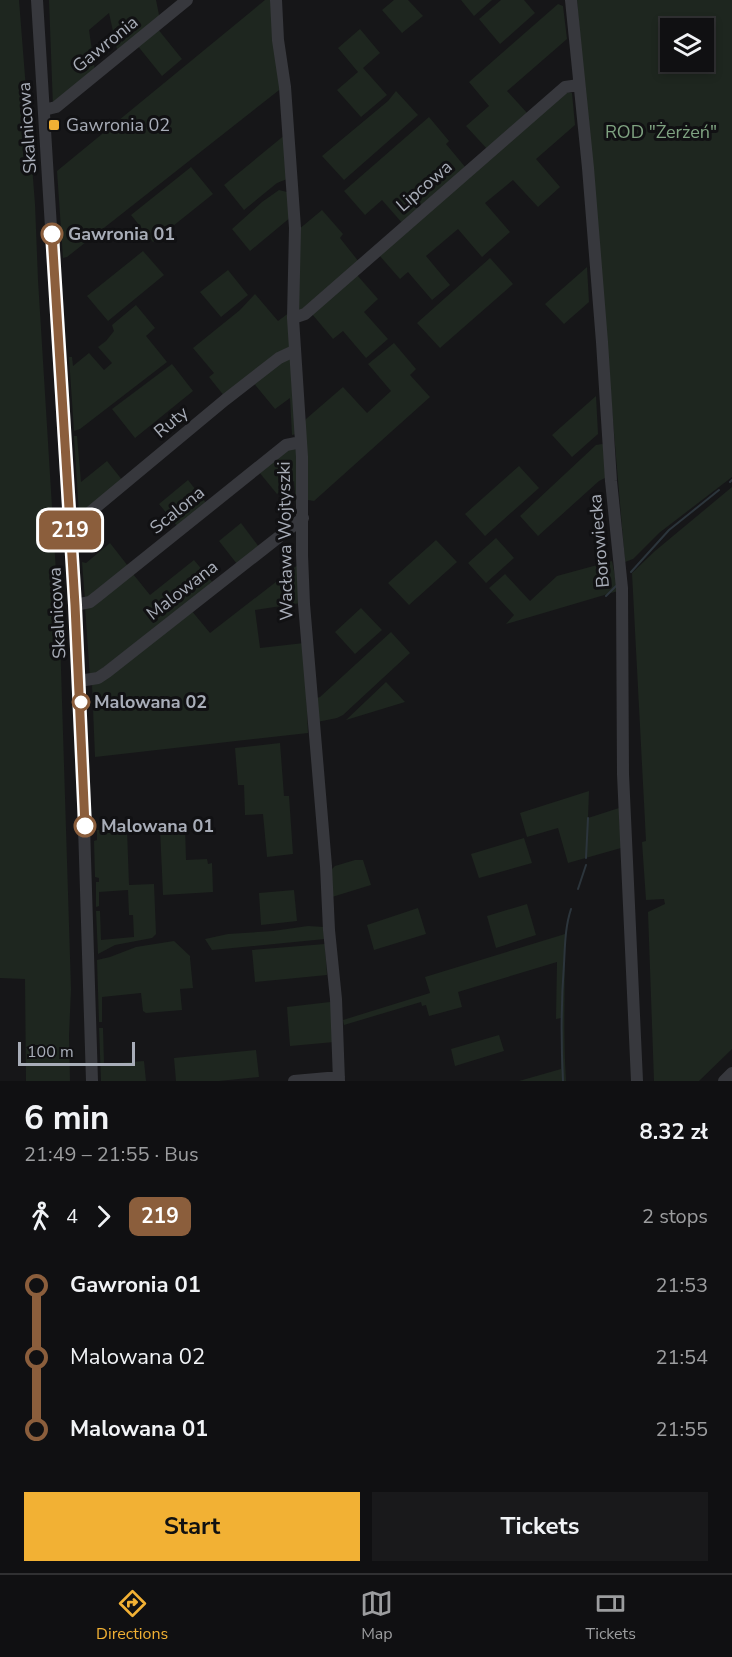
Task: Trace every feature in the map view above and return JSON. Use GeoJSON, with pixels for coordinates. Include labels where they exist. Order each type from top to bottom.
{"type":"FeatureCollection","features":[{"type":"Feature","properties":{"kind":"street","name":"Skalnicowa"},"geometry":{"type":"LineString","coordinates":[[37,0],[80,681],[92,1081]]}},
{"type":"Feature","properties":{"kind":"street","name":"Gawronia"},"geometry":{"type":"LineString","coordinates":[[44,110],[56,107],[187,0]]}},
{"type":"Feature","properties":{"kind":"street","name":"Wacława Wojtyszki"},"geometry":{"type":"LineString","coordinates":[[276,0],[293,184],[295,228],[293,318],[301,441],[304,614],[326,866],[329,930],[336,999],[339,1079]]}},
{"type":"Feature","properties":{"kind":"street","name":"Borowiecka"},"geometry":{"type":"LineString","coordinates":[[571,0],[588,168],[611,481],[622,588],[623,774],[637,1081]]}},
{"type":"Feature","properties":{"kind":"street","name":"Lipcowa"},"geometry":{"type":"LineString","coordinates":[[293,318],[305,314],[565,87],[579,85]]}},
{"type":"Feature","properties":{"kind":"street","name":"Ruty"},"geometry":{"type":"LineString","coordinates":[[70,518],[89,513],[252,379],[279,358],[294,351]]}},
{"type":"Feature","properties":{"kind":"street","name":"Scalona"},"geometry":{"type":"LineString","coordinates":[[75,605],[90,602],[286,445],[301,441]]}},
{"type":"Feature","properties":{"kind":"street","name":"Malowana"},"geometry":{"type":"LineString","coordinates":[[80,681],[98,678],[107,672],[303,518]]}},
{"type":"Feature","properties":{"kind":"street"},"geometry":{"type":"LineString","coordinates":[[724,1081],[732,1073]]}},
{"type":"Feature","properties":{"kind":"street"},"geometry":{"type":"LineString","coordinates":[[294,1081],[339,1079]]}},
{"type":"Feature","properties":{"kind":"green space"},"geometry":{"type":"Polygon","coordinates":[[[0,0],[19,0],[35,204],[60,637],[71,989],[70,1081],[26,1081],[25,979],[0,978],[0,0]]]}},
{"type":"Feature","properties":{"kind":"green space"},"geometry":{"type":"Polygon","coordinates":[[[49,0],[156,0],[160,20],[118,54],[109,13],[89,30],[95,71],[53,107],[49,0]]]}},
{"type":"Feature","properties":{"kind":"green space"},"geometry":{"type":"Polygon","coordinates":[[[265,0],[273,0],[283,87],[63,258],[57,171],[265,0]]]}},
{"type":"Feature","properties":{"kind":"green space"},"geometry":{"type":"Polygon","coordinates":[[[394,0],[408,0],[423,16],[402,33],[382,10],[394,0]]]}},
{"type":"Feature","properties":{"kind":"green space"},"geometry":{"type":"Polygon","coordinates":[[[461,0],[492,0],[474,16],[461,0]]]}},
{"type":"Feature","properties":{"kind":"green space"},"geometry":{"type":"Polygon","coordinates":[[[501,0],[524,0],[535,13],[500,44],[479,19],[501,0]]]}},
{"type":"Feature","properties":{"kind":"green space","name":"ROD \"Żerżeń\""},"geometry":{"type":"Polygon","coordinates":[[[577,0],[732,0],[732,477],[659,533],[633,559],[625,562],[577,0]]]}},
{"type":"Feature","properties":{"kind":"green space"},"geometry":{"type":"Polygon","coordinates":[[[558,4],[563,6],[567,39],[507,91],[528,114],[488,150],[466,126],[489,106],[469,82],[558,4]]]}},
{"type":"Feature","properties":{"kind":"green space"},"geometry":{"type":"Polygon","coordinates":[[[157,28],[182,59],[162,76],[137,45],[157,28]]]}},
{"type":"Feature","properties":{"kind":"green space"},"geometry":{"type":"Polygon","coordinates":[[[360,29],[380,53],[363,68],[387,95],[361,117],[337,90],[358,72],[338,48],[360,29]]]}},
{"type":"Feature","properties":{"kind":"green space"},"geometry":{"type":"Polygon","coordinates":[[[396,91],[418,115],[344,180],[322,156],[388,101],[396,91]]]}},
{"type":"Feature","properties":{"kind":"green space"},"geometry":{"type":"Polygon","coordinates":[[[566,92],[572,93],[575,125],[536,159],[560,187],[538,207],[513,180],[485,203],[510,232],[482,257],[458,229],[426,256],[450,285],[432,300],[408,272],[400,279],[379,255],[566,92]]]}},
{"type":"Feature","properties":{"kind":"green space"},"geometry":{"type":"Polygon","coordinates":[[[429,117],[449,141],[446,144],[466,168],[403,224],[382,200],[365,215],[344,191],[429,117]]]}},
{"type":"Feature","properties":{"kind":"green space"},"geometry":{"type":"Polygon","coordinates":[[[286,134],[287,179],[277,183],[244,210],[224,185],[286,134]]]}},
{"type":"Feature","properties":{"kind":"green space"},"geometry":{"type":"Polygon","coordinates":[[[191,167],[213,194],[153,242],[131,215],[191,167]]]}},
{"type":"Feature","properties":{"kind":"green space"},"geometry":{"type":"Polygon","coordinates":[[[279,190],[287,192],[291,217],[250,251],[232,229],[279,190]]]}},
{"type":"Feature","properties":{"kind":"green space"},"geometry":{"type":"Polygon","coordinates":[[[322,210],[343,234],[340,238],[359,262],[304,309],[296,310],[298,230],[322,210]]]}},
{"type":"Feature","properties":{"kind":"green space"},"geometry":{"type":"Polygon","coordinates":[[[143,251],[164,275],[108,321],[87,296],[143,251]]]}},
{"type":"Feature","properties":{"kind":"green space"},"geometry":{"type":"Polygon","coordinates":[[[490,258],[513,284],[440,348],[417,323],[490,258]]]}},
{"type":"Feature","properties":{"kind":"green space"},"geometry":{"type":"Polygon","coordinates":[[[587,267],[589,302],[564,324],[545,304],[587,267]]]}},
{"type":"Feature","properties":{"kind":"green space"},"geometry":{"type":"Polygon","coordinates":[[[228,270],[248,295],[221,317],[200,292],[228,270]]]}},
{"type":"Feature","properties":{"kind":"green space"},"geometry":{"type":"Polygon","coordinates":[[[357,275],[378,299],[364,312],[388,339],[366,358],[343,331],[333,339],[312,314],[357,275]]]}},
{"type":"Feature","properties":{"kind":"green space"},"geometry":{"type":"Polygon","coordinates":[[[255,294],[278,321],[290,312],[291,346],[225,397],[209,377],[214,373],[193,348],[240,310],[255,294]]]}},
{"type":"Feature","properties":{"kind":"green space"},"geometry":{"type":"Polygon","coordinates":[[[136,305],[155,328],[146,336],[167,362],[80,429],[74,431],[69,357],[72,357],[73,366],[89,353],[104,370],[112,363],[98,347],[114,331],[112,325],[136,305]]]}},
{"type":"Feature","properties":{"kind":"green space"},"geometry":{"type":"Polygon","coordinates":[[[394,343],[416,369],[410,375],[430,397],[314,501],[308,500],[303,426],[306,419],[343,387],[367,413],[391,391],[368,364],[394,343]]]}},
{"type":"Feature","properties":{"kind":"green space"},"geometry":{"type":"Polygon","coordinates":[[[284,359],[290,360],[293,365],[297,434],[292,435],[290,398],[275,409],[252,381],[284,359]]]}},
{"type":"Feature","properties":{"kind":"green space"},"geometry":{"type":"Polygon","coordinates":[[[172,364],[193,391],[135,438],[112,409],[172,364]]]}},
{"type":"Feature","properties":{"kind":"green space"},"geometry":{"type":"Polygon","coordinates":[[[596,396],[598,434],[572,457],[552,435],[596,396]]]}},
{"type":"Feature","properties":{"kind":"green space"},"geometry":{"type":"Polygon","coordinates":[[[74,436],[77,436],[81,482],[107,461],[123,481],[79,514],[74,436]]]}},
{"type":"Feature","properties":{"kind":"green space"},"geometry":{"type":"Polygon","coordinates":[[[596,445],[605,445],[605,478],[538,536],[520,516],[596,445]]]}},
{"type":"Feature","properties":{"kind":"green space"},"geometry":{"type":"Polygon","coordinates":[[[290,447],[299,451],[297,518],[294,481],[277,494],[259,472],[290,447]]]}},
{"type":"Feature","properties":{"kind":"green space"},"geometry":{"type":"Polygon","coordinates":[[[519,466],[539,488],[485,536],[465,514],[519,466]]]}},
{"type":"Feature","properties":{"kind":"green space"},"geometry":{"type":"Polygon","coordinates":[[[188,480],[207,504],[178,527],[159,504],[188,480]]]}},
{"type":"Feature","properties":{"kind":"green space"},"geometry":{"type":"Polygon","coordinates":[[[732,487],[732,1049],[699,1081],[654,1081],[648,912],[665,904],[664,899],[646,900],[642,842],[646,841],[632,573],[732,487]]]}},
{"type":"Feature","properties":{"kind":"green space"},"geometry":{"type":"Polygon","coordinates":[[[241,523],[259,547],[237,564],[219,541],[241,523]]]}},
{"type":"Feature","properties":{"kind":"green space"},"geometry":{"type":"Polygon","coordinates":[[[496,538],[514,558],[486,583],[468,563],[496,538]]]}},
{"type":"Feature","properties":{"kind":"green space"},"geometry":{"type":"Polygon","coordinates":[[[436,540],[457,562],[409,605],[388,583],[436,540]]]}},
{"type":"Feature","properties":{"kind":"green space"},"geometry":{"type":"Polygon","coordinates":[[[110,543],[128,566],[85,600],[82,562],[86,563],[110,543]]]}},
{"type":"Feature","properties":{"kind":"green space"},"geometry":{"type":"Polygon","coordinates":[[[194,560],[213,583],[90,678],[85,607],[133,574],[150,595],[194,560]]]}},
{"type":"Feature","properties":{"kind":"green space"},"geometry":{"type":"Polygon","coordinates":[[[612,561],[618,591],[506,624],[514,615],[489,588],[505,574],[530,601],[557,576],[612,561]]]}},
{"type":"Feature","properties":{"kind":"green space"},"geometry":{"type":"Polygon","coordinates":[[[299,564],[301,603],[255,610],[260,648],[304,643],[308,733],[95,757],[92,684],[191,610],[210,633],[299,564]]]}},
{"type":"Feature","properties":{"kind":"green space"},"geometry":{"type":"Polygon","coordinates":[[[361,608],[382,630],[355,654],[335,632],[361,608]]]}},
{"type":"Feature","properties":{"kind":"green space"},"geometry":{"type":"Polygon","coordinates":[[[391,632],[410,653],[343,715],[317,722],[314,699],[320,697],[391,632]]]}},
{"type":"Feature","properties":{"kind":"green space"},"geometry":{"type":"Polygon","coordinates":[[[386,682],[405,702],[346,720],[386,682]]]}},
{"type":"Feature","properties":{"kind":"green space"},"geometry":{"type":"Polygon","coordinates":[[[280,743],[284,796],[289,796],[293,854],[267,857],[263,814],[245,815],[244,785],[238,785],[235,748],[280,743]]]}},
{"type":"Feature","properties":{"kind":"green space"},"geometry":{"type":"Polygon","coordinates":[[[589,791],[588,818],[619,808],[621,848],[568,863],[558,828],[527,837],[520,813],[589,791]]]}},
{"type":"Feature","properties":{"kind":"green space"},"geometry":{"type":"Polygon","coordinates":[[[185,826],[186,860],[207,859],[208,864],[212,863],[213,892],[163,895],[160,828],[185,826]]]}},
{"type":"Feature","properties":{"kind":"green space"},"geometry":{"type":"Polygon","coordinates":[[[127,829],[129,885],[154,884],[156,934],[152,938],[115,945],[98,954],[96,911],[100,911],[101,940],[134,937],[133,915],[129,915],[128,890],[99,892],[99,906],[96,907],[96,882],[99,882],[99,878],[95,877],[94,841],[97,840],[97,830],[127,829]]]}},
{"type":"Feature","properties":{"kind":"green space"},"geometry":{"type":"Polygon","coordinates":[[[524,838],[532,863],[479,878],[471,854],[524,838]]]}},
{"type":"Feature","properties":{"kind":"green space"},"geometry":{"type":"Polygon","coordinates":[[[363,860],[371,885],[332,897],[330,871],[335,866],[363,860]]]}},
{"type":"Feature","properties":{"kind":"green space"},"geometry":{"type":"Polygon","coordinates":[[[294,890],[297,921],[261,925],[259,893],[294,890]]]}},
{"type":"Feature","properties":{"kind":"green space"},"geometry":{"type":"Polygon","coordinates":[[[527,904],[536,935],[496,948],[487,916],[527,904]]]}},
{"type":"Feature","properties":{"kind":"green space"},"geometry":{"type":"Polygon","coordinates":[[[418,908],[426,934],[374,950],[367,925],[418,908]]]}},
{"type":"Feature","properties":{"kind":"green space"},"geometry":{"type":"Polygon","coordinates":[[[308,926],[324,927],[325,939],[212,950],[205,939],[228,934],[308,926]]]}},
{"type":"Feature","properties":{"kind":"green space"},"geometry":{"type":"Polygon","coordinates":[[[565,934],[566,1081],[519,1081],[561,1069],[561,1018],[556,1019],[557,962],[458,992],[462,1007],[429,1016],[426,1005],[422,1006],[421,1002],[344,1025],[343,1020],[430,993],[425,977],[565,934]]]}},
{"type":"Feature","properties":{"kind":"green space"},"geometry":{"type":"Polygon","coordinates":[[[174,941],[190,956],[193,988],[180,989],[182,1010],[146,1013],[143,1011],[141,993],[102,997],[102,1022],[99,1022],[97,960],[136,947],[174,941]]]}},
{"type":"Feature","properties":{"kind":"green space"},"geometry":{"type":"Polygon","coordinates":[[[325,944],[327,975],[255,982],[252,950],[325,944]]]}},
{"type":"Feature","properties":{"kind":"green space"},"geometry":{"type":"Polygon","coordinates":[[[330,1002],[334,1042],[290,1046],[287,1007],[330,1002]]]}},
{"type":"Feature","properties":{"kind":"green space"},"geometry":{"type":"Polygon","coordinates":[[[99,1028],[103,1028],[104,1064],[144,1061],[146,1081],[101,1081],[99,1028]]]}},
{"type":"Feature","properties":{"kind":"green space"},"geometry":{"type":"Polygon","coordinates":[[[499,1035],[504,1051],[455,1066],[451,1049],[499,1035]]]}},
{"type":"Feature","properties":{"kind":"green space"},"geometry":{"type":"Polygon","coordinates":[[[256,1050],[259,1077],[219,1081],[176,1081],[174,1058],[256,1050]]]}},
{"type":"Feature","properties":{"kind":"waterway"},"geometry":{"type":"LineString","coordinates":[[631,572],[669,530],[719,490]]}},
{"type":"Feature","properties":{"kind":"waterway"},"geometry":{"type":"LineString","coordinates":[[606,596],[616,586]]}},
{"type":"Feature","properties":{"kind":"waterway"},"geometry":{"type":"LineString","coordinates":[[586,858],[588,818]]}},
{"type":"Feature","properties":{"kind":"waterway"},"geometry":{"type":"LineString","coordinates":[[578,889],[586,865]]}},
{"type":"Feature","properties":{"kind":"waterway"},"geometry":{"type":"LineString","coordinates":[[563,1081],[562,993],[566,936],[571,909]]}},
{"type":"Feature","properties":{"kind":"bus line","name":"219"},"geometry":{"type":"LineString","coordinates":[[52,234],[81,699],[85,826]]}},
{"type":"Feature","properties":{"kind":"place","name":"Gawronia 02"},"geometry":{"type":"Point","coordinates":[54,125]}},
{"type":"Feature","properties":{"kind":"place","name":"Gawronia 01"},"geometry":{"type":"Point","coordinates":[52,234]}},
{"type":"Feature","properties":{"kind":"place","name":"Malowana 02"},"geometry":{"type":"Point","coordinates":[81,702]}},
{"type":"Feature","properties":{"kind":"place","name":"Malowana 01"},"geometry":{"type":"Point","coordinates":[85,826]}}]}
